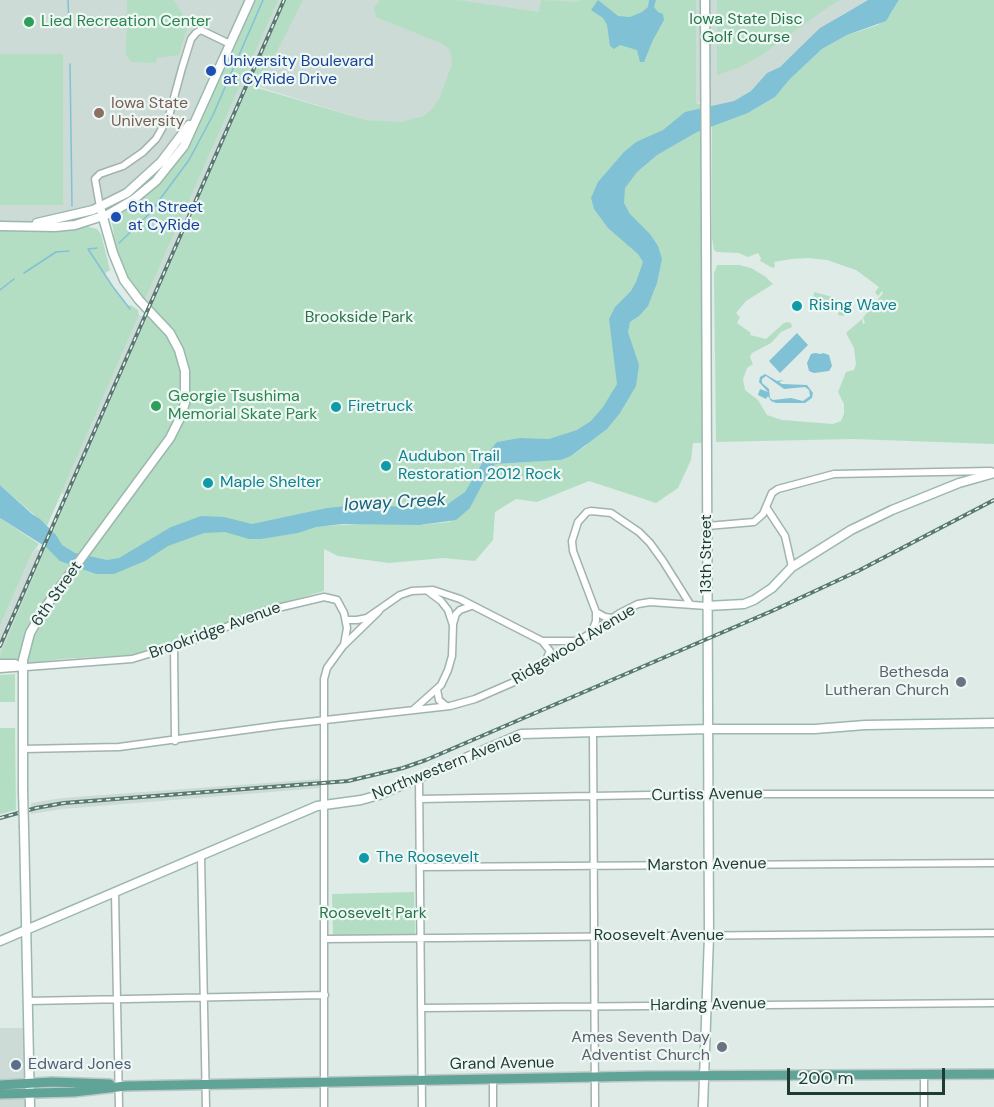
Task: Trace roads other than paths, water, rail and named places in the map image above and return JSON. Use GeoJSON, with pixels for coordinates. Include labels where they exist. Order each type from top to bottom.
{"type":"FeatureCollection","features":[{"type":"Feature","properties":{"kind":"main road"},"geometry":{"type":"LineString","coordinates":[[0,226],[22,225],[117,209],[149,188],[171,165],[184,146],[250,0]]}},
{"type":"Feature","properties":{"kind":"main road","name":"13th Street"},"geometry":{"type":"LineString","coordinates":[[703,1107],[706,1076],[709,936],[705,0]]}},
{"type":"Feature","properties":{"kind":"main road"},"geometry":{"type":"LineString","coordinates":[[101,212],[147,176],[171,151],[198,112]]}},
{"type":"Feature","properties":{"kind":"main road"},"geometry":{"type":"LineString","coordinates":[[110,243],[110,223],[117,209]]}},
{"type":"Feature","properties":{"kind":"main road","name":"6th Street"},"geometry":{"type":"LineString","coordinates":[[30,1107],[23,791],[23,666],[26,643],[34,624],[173,433],[183,412],[186,384],[182,360],[175,341],[128,285],[118,267],[101,212]]}},
{"type":"Feature","properties":{"kind":"main road","name":"Ridgewood Avenue"},"geometry":{"type":"LineString","coordinates":[[707,606],[744,604],[754,600],[772,588],[792,567],[851,530],[892,510],[959,483],[994,472]]}},
{"type":"Feature","properties":{"kind":"main road","name":"Northwestern Avenue"},"geometry":{"type":"LineString","coordinates":[[0,941],[324,804],[361,800],[379,795],[521,734],[708,729],[815,729],[865,724],[994,723]]}},
{"type":"Feature","properties":{"kind":"main road","name":"Grand Avenue"},"geometry":{"type":"LineString","coordinates":[[0,1094],[30,1088],[98,1083],[118,1086],[595,1077],[994,1074]]}},
{"type":"Feature","properties":{"kind":"main road","name":"Grand Avenue"},"geometry":{"type":"LineString","coordinates":[[0,1085],[30,1088]]}},
{"type":"Feature","properties":{"kind":"street"},"geometry":{"type":"LineString","coordinates":[[101,212],[95,179],[100,174],[123,166],[156,140],[169,116],[185,58],[196,33],[201,30],[230,44]]}},
{"type":"Feature","properties":{"kind":"street"},"geometry":{"type":"LineString","coordinates":[[707,526],[754,522],[766,507],[768,498],[778,489],[834,474],[994,472]]}},
{"type":"Feature","properties":{"kind":"street"},"geometry":{"type":"LineString","coordinates":[[766,507],[785,536],[792,567]]}},
{"type":"Feature","properties":{"kind":"street"},"geometry":{"type":"LineString","coordinates":[[592,631],[596,621],[596,612],[575,558],[572,541],[578,522],[586,512],[598,510],[611,513],[645,538],[663,561],[690,604]]}},
{"type":"Feature","properties":{"kind":"street"},"geometry":{"type":"LineString","coordinates":[[425,590],[441,601],[448,610],[453,625]]}},
{"type":"Feature","properties":{"kind":"street"},"geometry":{"type":"LineString","coordinates":[[343,646],[346,620],[367,618],[400,596],[412,591],[425,590],[447,594],[542,641],[550,651],[542,666]]}},
{"type":"Feature","properties":{"kind":"street","name":"Brookridge Avenue"},"geometry":{"type":"LineString","coordinates":[[0,669],[132,659],[174,647],[265,611],[324,597],[337,600],[346,620]]}},
{"type":"Feature","properties":{"kind":"street","name":"Ridgewood Avenue"},"geometry":{"type":"LineString","coordinates":[[23,750],[119,747],[446,706],[494,691],[542,666],[592,631],[638,604],[650,602],[707,606]]}},
{"type":"Feature","properties":{"kind":"street"},"geometry":{"type":"LineString","coordinates":[[413,710],[437,689],[448,670],[452,656],[453,625],[456,614],[472,606]]}},
{"type":"Feature","properties":{"kind":"street"},"geometry":{"type":"LineString","coordinates":[[324,1107],[324,680],[327,668],[343,646],[379,611]]}},
{"type":"Feature","properties":{"kind":"street"},"geometry":{"type":"LineString","coordinates":[[596,612],[613,618]]}},
{"type":"Feature","properties":{"kind":"street"},"geometry":{"type":"LineString","coordinates":[[542,641],[577,641]]}},
{"type":"Feature","properties":{"kind":"street"},"geometry":{"type":"LineString","coordinates":[[174,647],[175,741]]}},
{"type":"Feature","properties":{"kind":"street"},"geometry":{"type":"LineString","coordinates":[[0,663],[15,663],[23,666]]}},
{"type":"Feature","properties":{"kind":"street"},"geometry":{"type":"LineString","coordinates":[[437,689],[439,700],[446,706]]}},
{"type":"Feature","properties":{"kind":"street"},"geometry":{"type":"LineString","coordinates":[[593,732],[595,1107]]}},
{"type":"Feature","properties":{"kind":"street"},"geometry":{"type":"LineString","coordinates":[[419,777],[422,1107]]}},
{"type":"Feature","properties":{"kind":"street","name":"Curtiss Avenue"},"geometry":{"type":"LineString","coordinates":[[419,799],[994,794]]}},
{"type":"Feature","properties":{"kind":"street"},"geometry":{"type":"LineString","coordinates":[[201,856],[206,1107]]}},
{"type":"Feature","properties":{"kind":"street","name":"Marston Avenue"},"geometry":{"type":"LineString","coordinates":[[420,867],[994,864]]}},
{"type":"Feature","properties":{"kind":"street"},"geometry":{"type":"LineString","coordinates":[[115,892],[119,1107]]}},
{"type":"Feature","properties":{"kind":"street","name":"Roosevelt Avenue"},"geometry":{"type":"LineString","coordinates":[[325,939],[994,933]]}},
{"type":"Feature","properties":{"kind":"street"},"geometry":{"type":"LineString","coordinates":[[28,1001],[325,995]]}},
{"type":"Feature","properties":{"kind":"street","name":"Harding Avenue"},"geometry":{"type":"LineString","coordinates":[[421,1008],[994,1003]]}},
{"type":"Feature","properties":{"kind":"street"},"geometry":{"type":"LineString","coordinates":[[924,1074],[924,1107]]}},
{"type":"Feature","properties":{"kind":"street"},"geometry":{"type":"LineString","coordinates":[[493,1079],[493,1107]]}},
{"type":"Feature","properties":{"kind":"water"},"geometry":{"type":"Polygon","coordinates":[[[598,0],[618,16],[630,17],[648,7],[649,0],[656,0],[654,7],[663,14],[664,20],[644,62],[640,62],[637,50],[620,45],[614,49],[610,46],[607,25],[603,18],[591,10],[598,0]]]}},
{"type":"Feature","properties":{"kind":"water","name":"Ioway Creek"},"geometry":{"type":"Polygon","coordinates":[[[868,0],[899,0],[886,21],[847,35],[822,49],[790,79],[775,97],[748,113],[697,132],[657,155],[637,172],[625,188],[624,203],[630,214],[650,234],[658,246],[662,259],[657,283],[648,306],[630,322],[628,332],[639,365],[636,386],[620,413],[607,429],[571,456],[561,460],[496,464],[491,468],[470,508],[456,520],[420,525],[343,524],[316,527],[298,533],[261,539],[249,539],[225,532],[204,533],[168,546],[145,561],[114,574],[96,574],[60,561],[46,547],[0,518],[0,485],[40,519],[56,535],[62,545],[75,553],[107,560],[119,558],[171,527],[201,516],[224,517],[252,524],[327,508],[357,505],[445,506],[465,492],[497,442],[520,438],[549,439],[577,430],[591,421],[617,384],[609,319],[615,307],[631,291],[643,262],[638,254],[608,228],[594,209],[591,198],[598,182],[624,152],[636,142],[663,130],[685,112],[734,101],[751,91],[767,73],[780,67],[820,28],[868,0]]]}},
{"type":"Feature","properties":{"kind":"water"},"geometry":{"type":"Polygon","coordinates":[[[797,333],[808,345],[780,373],[769,361],[797,333]]]}},
{"type":"Feature","properties":{"kind":"water"},"geometry":{"type":"Polygon","coordinates":[[[811,354],[829,355],[832,366],[829,371],[814,373],[809,371],[807,363],[811,354]]]}},
{"type":"Feature","properties":{"kind":"water"},"geometry":{"type":"Polygon","coordinates":[[[765,374],[777,381],[784,380],[779,382],[782,384],[807,385],[813,393],[812,398],[805,403],[776,403],[771,401],[768,396],[766,399],[758,395],[760,389],[768,392],[759,382],[760,377],[765,374]],[[766,376],[762,379],[762,383],[769,389],[770,398],[773,400],[791,398],[803,401],[810,396],[809,390],[805,387],[784,389],[766,376]]]}},
{"type":"Feature","properties":{"kind":"waterway"},"geometry":{"type":"LineString","coordinates":[[68,0],[69,26]]}},
{"type":"Feature","properties":{"kind":"waterway"},"geometry":{"type":"LineString","coordinates":[[119,243],[149,214],[189,160],[213,115],[263,0]]}},
{"type":"Feature","properties":{"kind":"waterway"},"geometry":{"type":"LineString","coordinates":[[70,64],[72,206]]}},
{"type":"Feature","properties":{"kind":"waterway"},"geometry":{"type":"LineString","coordinates":[[97,248],[88,249],[130,309]]}},
{"type":"Feature","properties":{"kind":"waterway"},"geometry":{"type":"LineString","coordinates":[[24,273],[56,252],[69,251]]}},
{"type":"Feature","properties":{"kind":"waterway"},"geometry":{"type":"LineString","coordinates":[[0,290],[14,279]]}},
{"type":"Feature","properties":{"kind":"railway"},"geometry":{"type":"LineString","coordinates":[[0,646],[284,0]]}},
{"type":"Feature","properties":{"kind":"railway"},"geometry":{"type":"LineString","coordinates":[[0,818],[64,803],[348,781],[403,768],[772,611],[858,571],[994,500]]}},
{"type":"Feature","properties":{"kind":"place","name":"Lied Recreation Center"},"geometry":{"type":"Point","coordinates":[29,22]}},
{"type":"Feature","properties":{"kind":"place","name":"University Boulevard at CyRide Drive"},"geometry":{"type":"Point","coordinates":[211,71]}},
{"type":"Feature","properties":{"kind":"place","name":"Iowa State University"},"geometry":{"type":"Point","coordinates":[99,113]}},
{"type":"Feature","properties":{"kind":"place","name":"6th Street at CyRide"},"geometry":{"type":"Point","coordinates":[116,217]}},
{"type":"Feature","properties":{"kind":"place","name":"Rising Wave"},"geometry":{"type":"Point","coordinates":[797,306]}},
{"type":"Feature","properties":{"kind":"place","name":"Georgie Tsushima Memorial Skate Park"},"geometry":{"type":"Point","coordinates":[156,406]}},
{"type":"Feature","properties":{"kind":"place","name":"Firetruck"},"geometry":{"type":"Point","coordinates":[336,407]}},
{"type":"Feature","properties":{"kind":"place","name":"Audubon Trail Restoration 2012 Rock"},"geometry":{"type":"Point","coordinates":[386,466]}},
{"type":"Feature","properties":{"kind":"place","name":"Maple Shelter"},"geometry":{"type":"Point","coordinates":[208,483]}},
{"type":"Feature","properties":{"kind":"place","name":"Bethesda Lutheran Church"},"geometry":{"type":"Point","coordinates":[961,682]}},
{"type":"Feature","properties":{"kind":"place","name":"The Roosevelt"},"geometry":{"type":"Point","coordinates":[364,858]}},
{"type":"Feature","properties":{"kind":"place","name":"Ames Seventh Day Adventist Church"},"geometry":{"type":"Point","coordinates":[722,1047]}},
{"type":"Feature","properties":{"kind":"place","name":"Edward Jones"},"geometry":{"type":"Point","coordinates":[16,1065]}},
{"type":"Feature","properties":{"kind":"park label","name":"Iowa State Disc Golf Course"},"geometry":{"type":"Point","coordinates":[746,29]}},
{"type":"Feature","properties":{"kind":"park label","name":"Brookside Park"},"geometry":{"type":"Point","coordinates":[359,318]}},
{"type":"Feature","properties":{"kind":"park label","name":"Roosevelt Park"},"geometry":{"type":"Point","coordinates":[373,914]}}]}
